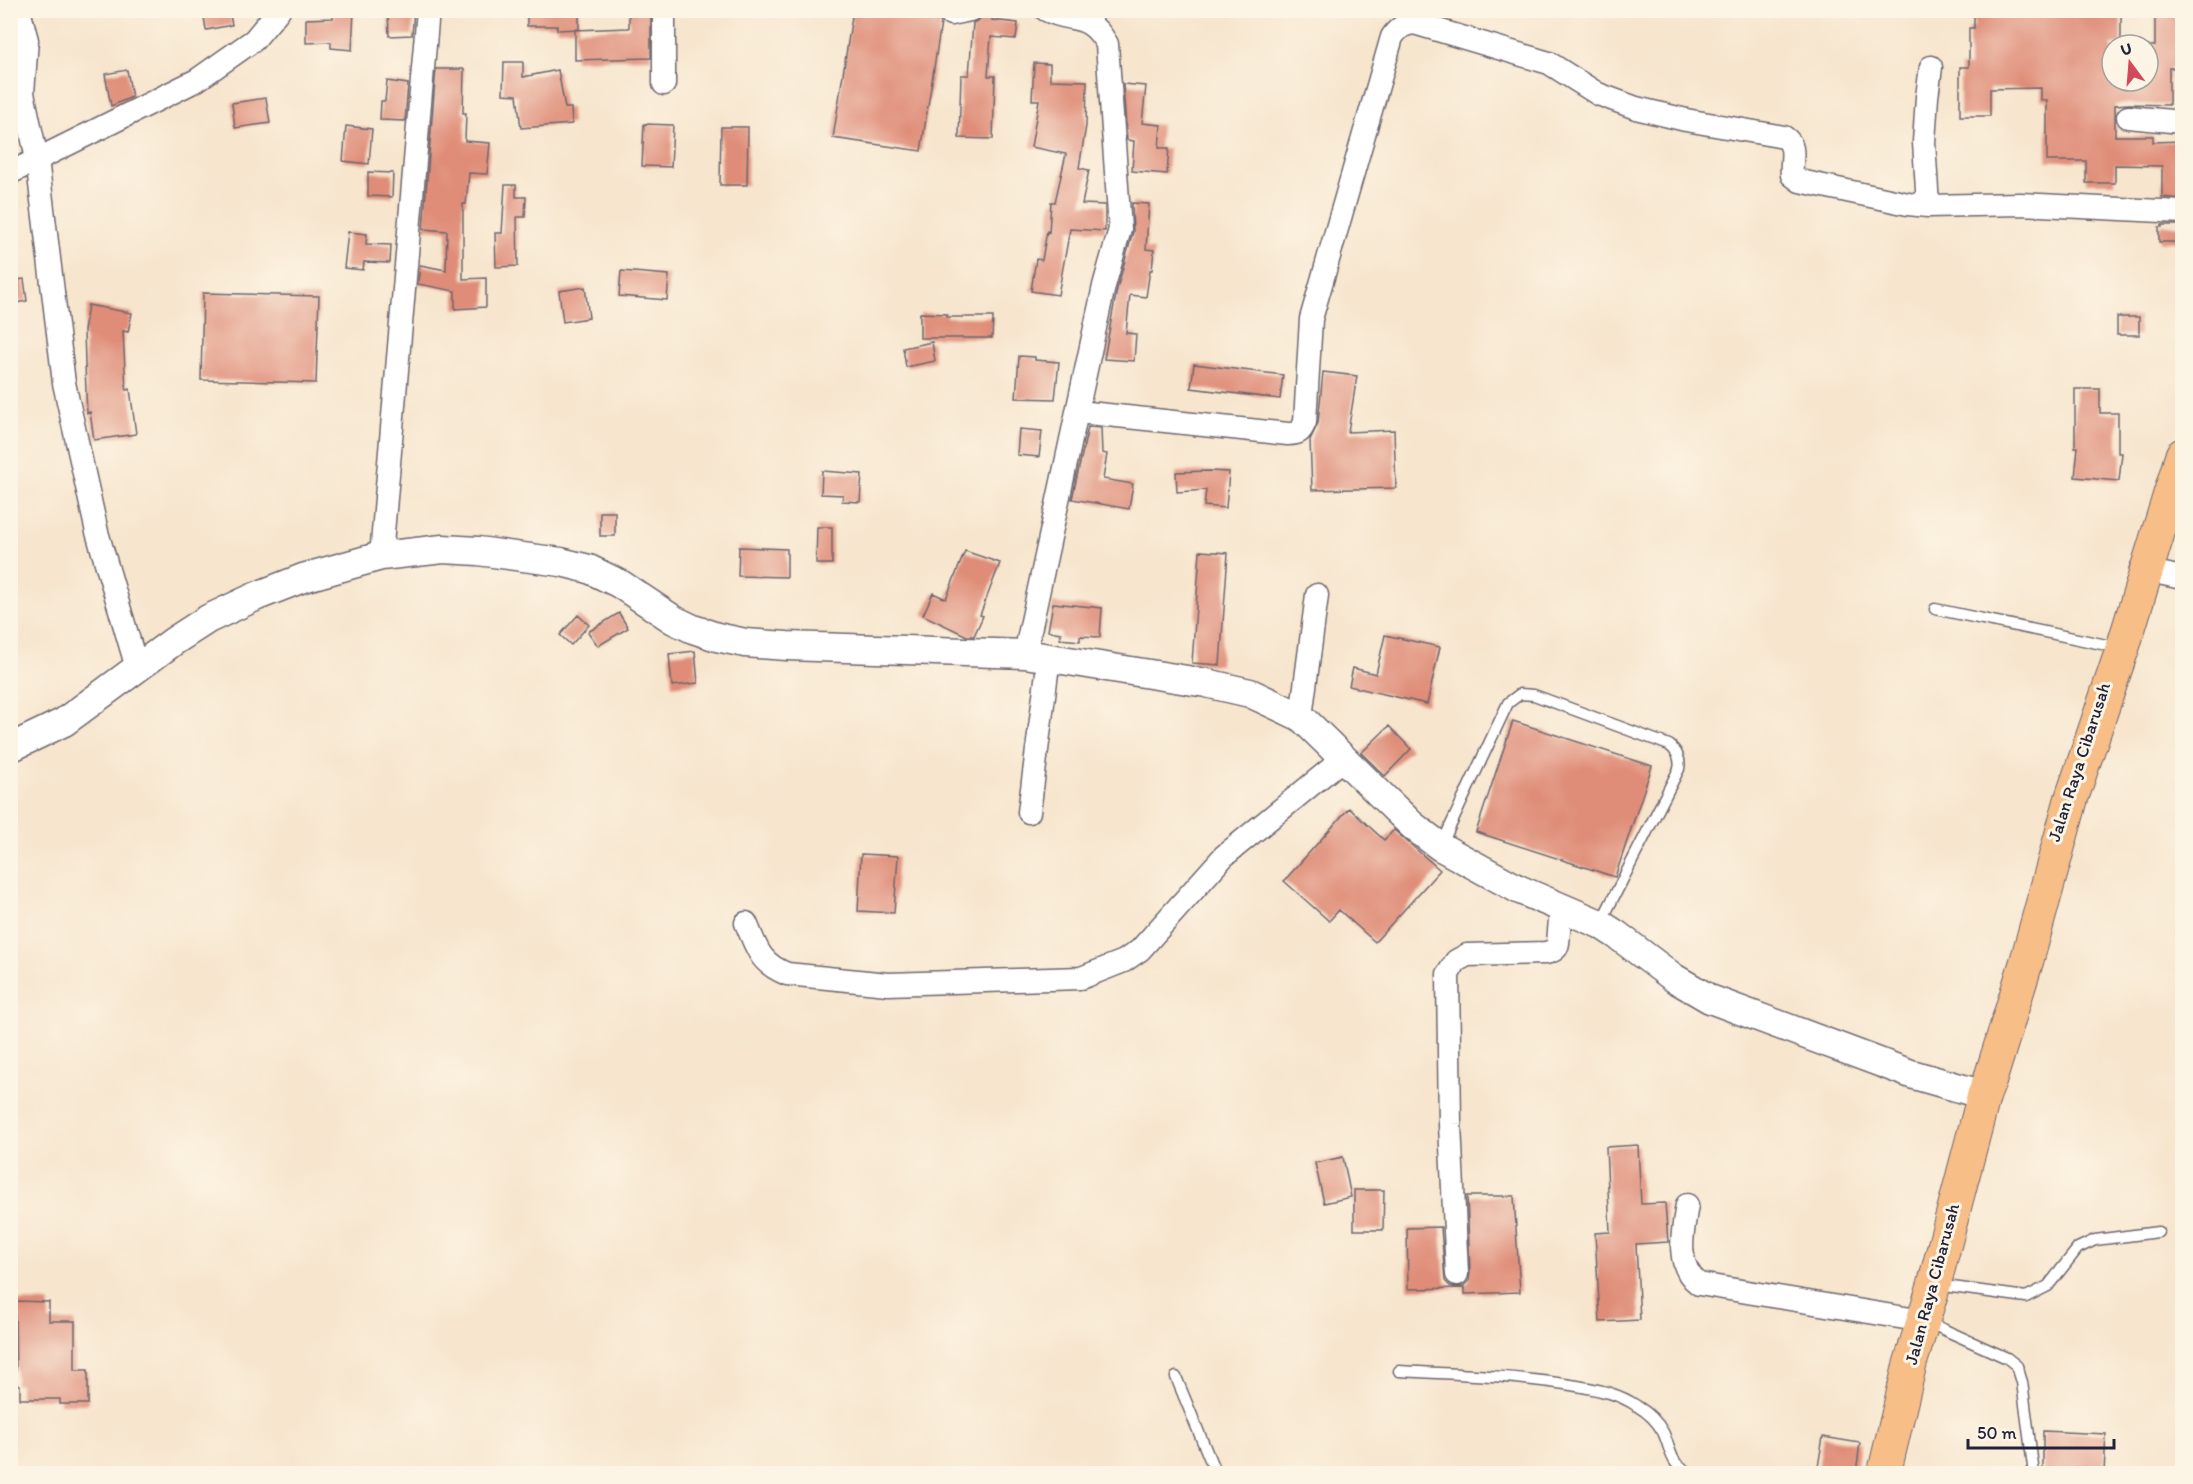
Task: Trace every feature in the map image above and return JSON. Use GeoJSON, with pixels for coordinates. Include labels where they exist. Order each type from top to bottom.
{"type":"FeatureCollection","features":[{"type":"Feature","properties":{"kind":"main road","name":"Jalan Raya Cibarusah"},"geometry":{"type":"LineString","coordinates":[[1884,1473],[1910,1364],[1934,1285],[1984,1095],[1989,1067],[2065,800],[2144,570],[2182,431]]}},
{"type":"Feature","properties":{"kind":"main road","name":"Jalan Raya Cibarusah"},"geometry":{"type":"LineString","coordinates":[[1984,1095],[2027,960],[2071,800],[2182,455]]}},
{"type":"Feature","properties":{"kind":"street"},"geometry":{"type":"LineString","coordinates":[[19,10],[27,40],[23,93],[37,159],[64,383],[97,532],[137,668]]}},
{"type":"Feature","properties":{"kind":"street"},"geometry":{"type":"LineString","coordinates":[[10,173],[197,80],[254,40],[279,10]]}},
{"type":"Feature","properties":{"kind":"street"},"geometry":{"type":"LineString","coordinates":[[381,556],[428,10]]}},
{"type":"Feature","properties":{"kind":"street"},"geometry":{"type":"LineString","coordinates":[[664,10],[664,84]]}},
{"type":"Feature","properties":{"kind":"street"},"geometry":{"type":"LineString","coordinates":[[1029,812],[1037,655],[1079,412],[1104,286],[1120,229],[1107,44],[1101,34],[1090,24],[1078,18],[1046,10]]}},
{"type":"Feature","properties":{"kind":"street"},"geometry":{"type":"LineString","coordinates":[[1079,412],[1288,434],[1297,434],[1301,431],[1305,422],[1311,319],[1392,37],[1396,30],[1407,23],[1414,23],[1549,63],[1598,94],[1636,108],[1686,120],[1784,136],[1789,139],[1793,148],[1792,175],[1800,181],[1897,202],[1928,206],[2020,204],[2182,212]]}},
{"type":"Feature","properties":{"kind":"street"},"geometry":{"type":"LineString","coordinates":[[1928,206],[1924,142],[1931,67]]}},
{"type":"Feature","properties":{"kind":"street"},"geometry":{"type":"LineString","coordinates":[[2128,117],[2182,122]]}},
{"type":"Feature","properties":{"kind":"street"},"geometry":{"type":"LineString","coordinates":[[10,748],[64,722],[174,641],[208,619],[303,578],[381,556],[443,549],[478,550],[561,562],[589,569],[613,580],[674,620],[717,638],[787,646],[1037,655],[1234,688],[1274,703],[1301,717],[1413,826],[1441,847],[1481,870],[1600,924],[1674,978],[1710,999],[1911,1074],[1984,1095]]}},
{"type":"Feature","properties":{"kind":"street"},"geometry":{"type":"LineString","coordinates":[[2144,570],[2182,578]]}},
{"type":"Feature","properties":{"kind":"street"},"geometry":{"type":"LineString","coordinates":[[1301,717],[1317,595]]}},
{"type":"Feature","properties":{"kind":"street"},"geometry":{"type":"LineString","coordinates":[[746,923],[762,958],[771,968],[787,974],[888,984],[1081,978],[1124,961],[1140,950],[1224,856],[1344,758]]}},
{"type":"Feature","properties":{"kind":"street"},"geometry":{"type":"LineString","coordinates":[[1457,1274],[1450,1124],[1448,974],[1456,961],[1467,955],[1553,951],[1557,948],[1558,943],[1561,908]]}},
{"type":"Feature","properties":{"kind":"street"},"geometry":{"type":"LineString","coordinates":[[1687,1205],[1683,1256],[1689,1275],[1699,1284],[1923,1321]]}},
{"type":"Feature","properties":{"kind":"lane"},"geometry":{"type":"LineString","coordinates":[[1935,609],[2116,647]]}},
{"type":"Feature","properties":{"kind":"lane"},"geometry":{"type":"LineString","coordinates":[[1441,847],[1508,703],[1517,696],[1527,693],[1534,694],[1669,745],[1678,756],[1679,769],[1600,924]]}},
{"type":"Feature","properties":{"kind":"lane"},"geometry":{"type":"LineString","coordinates":[[1934,1285],[2026,1297],[2048,1286],[2078,1248],[2095,1240],[2158,1232]]}},
{"type":"Feature","properties":{"kind":"lane"},"geometry":{"type":"LineString","coordinates":[[1923,1321],[2007,1358],[2017,1366],[2022,1382],[2034,1473]]}},
{"type":"Feature","properties":{"kind":"lane"},"geometry":{"type":"LineString","coordinates":[[1399,1371],[1549,1381],[1615,1393],[1652,1417],[1662,1431],[1673,1460],[1684,1471],[1693,1473]]}},
{"type":"Feature","properties":{"kind":"lane"},"geometry":{"type":"LineString","coordinates":[[1176,1377],[1216,1473]]}},
{"type":"Feature","properties":{"kind":"building"},"geometry":{"type":"Polygon","coordinates":[[[203,10],[229,10],[232,25],[206,30],[203,10]]]}},
{"type":"Feature","properties":{"kind":"building"},"geometry":{"type":"Polygon","coordinates":[[[333,10],[354,10],[352,50],[331,48],[331,42],[306,43],[306,19],[333,18],[333,10]]]}},
{"type":"Feature","properties":{"kind":"building"},"geometry":{"type":"Polygon","coordinates":[[[388,10],[414,10],[412,35],[389,36],[388,10]]]}},
{"type":"Feature","properties":{"kind":"building"},"geometry":{"type":"Polygon","coordinates":[[[527,10],[579,10],[579,29],[557,30],[557,26],[527,26],[527,10]]]}},
{"type":"Feature","properties":{"kind":"building"},"geometry":{"type":"Polygon","coordinates":[[[629,10],[651,10],[651,58],[575,60],[575,30],[629,28],[629,10]]]}},
{"type":"Feature","properties":{"kind":"building"},"geometry":{"type":"Polygon","coordinates":[[[853,10],[873,10],[941,23],[921,151],[833,138],[853,10]]]}},
{"type":"Feature","properties":{"kind":"building"},"geometry":{"type":"Polygon","coordinates":[[[1974,10],[2121,10],[2121,33],[2100,33],[2100,93],[2160,93],[2160,33],[2155,33],[2155,10],[2182,10],[2182,68],[2169,68],[2169,105],[2115,105],[2115,136],[2153,136],[2153,142],[2182,141],[2182,199],[2162,197],[2162,166],[2115,165],[2115,183],[2086,183],[2086,161],[2047,161],[2047,100],[2041,100],[2041,88],[1990,89],[1990,116],[1960,116],[1960,67],[1969,67],[1969,28],[1974,28],[1974,10]]]}},
{"type":"Feature","properties":{"kind":"building"},"geometry":{"type":"Polygon","coordinates":[[[982,15],[992,16],[992,20],[1018,23],[1016,39],[991,37],[988,76],[995,76],[993,139],[959,138],[961,75],[969,75],[973,23],[982,15]]]}},
{"type":"Feature","properties":{"kind":"building"},"geometry":{"type":"Polygon","coordinates":[[[504,62],[523,62],[523,77],[558,70],[565,108],[571,108],[572,124],[521,128],[517,95],[503,94],[504,62]]]}},
{"type":"Feature","properties":{"kind":"building"},"geometry":{"type":"Polygon","coordinates":[[[1034,63],[1050,64],[1050,80],[1087,81],[1086,126],[1079,168],[1089,170],[1082,204],[1105,205],[1105,231],[1070,229],[1058,295],[1031,291],[1036,259],[1042,260],[1047,231],[1049,232],[1051,202],[1055,202],[1066,154],[1031,147],[1039,100],[1032,100],[1034,63]]]}},
{"type":"Feature","properties":{"kind":"building"},"geometry":{"type":"Polygon","coordinates":[[[436,69],[464,69],[465,141],[490,143],[487,174],[469,173],[466,204],[463,204],[463,279],[486,278],[486,307],[455,309],[455,291],[418,284],[420,265],[446,270],[447,231],[423,229],[436,69]]]}},
{"type":"Feature","properties":{"kind":"building"},"geometry":{"type":"Polygon","coordinates":[[[127,70],[132,97],[111,106],[105,74],[127,70]]]}},
{"type":"Feature","properties":{"kind":"building"},"geometry":{"type":"Polygon","coordinates":[[[387,81],[408,84],[405,121],[380,120],[381,101],[385,101],[387,81]]]}},
{"type":"Feature","properties":{"kind":"building"},"geometry":{"type":"Polygon","coordinates":[[[1123,84],[1146,86],[1142,123],[1161,125],[1159,148],[1169,148],[1167,174],[1132,171],[1134,141],[1127,140],[1123,84]]]}},
{"type":"Feature","properties":{"kind":"building"},"geometry":{"type":"Polygon","coordinates":[[[266,98],[270,123],[235,128],[232,103],[266,98]]]}},
{"type":"Feature","properties":{"kind":"building"},"geometry":{"type":"Polygon","coordinates":[[[644,124],[673,125],[671,167],[642,166],[644,124]]]}},
{"type":"Feature","properties":{"kind":"building"},"geometry":{"type":"Polygon","coordinates":[[[346,126],[372,129],[369,164],[343,161],[346,126]]]}},
{"type":"Feature","properties":{"kind":"building"},"geometry":{"type":"Polygon","coordinates":[[[721,127],[748,127],[747,185],[720,185],[721,127]]]}},
{"type":"Feature","properties":{"kind":"building"},"geometry":{"type":"Polygon","coordinates":[[[368,172],[393,173],[392,197],[368,196],[368,172]]]}},
{"type":"Feature","properties":{"kind":"building"},"geometry":{"type":"Polygon","coordinates":[[[505,185],[516,185],[516,197],[526,197],[525,217],[517,217],[518,266],[496,267],[495,233],[502,233],[505,185]]]}},
{"type":"Feature","properties":{"kind":"building"},"geometry":{"type":"Polygon","coordinates":[[[1132,203],[1149,204],[1146,249],[1154,250],[1152,270],[1150,270],[1146,297],[1130,295],[1126,333],[1136,334],[1134,361],[1104,359],[1117,289],[1133,232],[1132,203]]]}},
{"type":"Feature","properties":{"kind":"building"},"geometry":{"type":"Polygon","coordinates":[[[2182,225],[2182,242],[2159,242],[2159,227],[2182,225]]]}},
{"type":"Feature","properties":{"kind":"building"},"geometry":{"type":"Polygon","coordinates":[[[348,232],[367,234],[366,244],[391,245],[390,263],[364,262],[363,270],[344,268],[348,232]]]}},
{"type":"Feature","properties":{"kind":"building"},"geometry":{"type":"Polygon","coordinates":[[[621,271],[669,275],[667,300],[619,296],[621,271]]]}},
{"type":"Feature","properties":{"kind":"building"},"geometry":{"type":"Polygon","coordinates":[[[24,279],[27,301],[10,304],[10,281],[24,279]]]}},
{"type":"Feature","properties":{"kind":"building"},"geometry":{"type":"Polygon","coordinates":[[[585,287],[589,318],[563,322],[559,291],[585,287]]]}},
{"type":"Feature","properties":{"kind":"building"},"geometry":{"type":"Polygon","coordinates":[[[203,293],[319,296],[316,383],[201,380],[203,293]]]}},
{"type":"Feature","properties":{"kind":"building"},"geometry":{"type":"Polygon","coordinates":[[[88,305],[132,313],[128,332],[123,331],[126,390],[130,389],[136,434],[94,440],[90,412],[87,413],[86,393],[84,331],[88,305]]]}},
{"type":"Feature","properties":{"kind":"building"},"geometry":{"type":"Polygon","coordinates":[[[920,313],[947,314],[947,317],[993,317],[992,338],[920,338],[920,313]]]}},
{"type":"Feature","properties":{"kind":"building"},"geometry":{"type":"Polygon","coordinates":[[[2117,317],[2139,317],[2139,335],[2117,335],[2117,317]]]}},
{"type":"Feature","properties":{"kind":"building"},"geometry":{"type":"Polygon","coordinates":[[[932,342],[935,361],[906,367],[903,348],[932,342]]]}},
{"type":"Feature","properties":{"kind":"building"},"geometry":{"type":"Polygon","coordinates":[[[1019,356],[1059,362],[1055,399],[1016,398],[1019,356]]]}},
{"type":"Feature","properties":{"kind":"building"},"geometry":{"type":"Polygon","coordinates":[[[1194,364],[1283,375],[1280,399],[1191,388],[1194,364]]]}},
{"type":"Feature","properties":{"kind":"building"},"geometry":{"type":"Polygon","coordinates":[[[1323,372],[1357,376],[1348,432],[1394,430],[1396,488],[1312,490],[1310,440],[1318,423],[1323,372]]]}},
{"type":"Feature","properties":{"kind":"building"},"geometry":{"type":"Polygon","coordinates":[[[2075,389],[2100,389],[2100,413],[2118,413],[2118,453],[2122,453],[2119,481],[2075,477],[2078,447],[2075,447],[2075,389]]]}},
{"type":"Feature","properties":{"kind":"building"},"geometry":{"type":"Polygon","coordinates":[[[1088,427],[1101,428],[1102,453],[1107,454],[1103,479],[1133,484],[1129,509],[1072,499],[1088,427]]]}},
{"type":"Feature","properties":{"kind":"building"},"geometry":{"type":"Polygon","coordinates":[[[1019,429],[1042,431],[1039,457],[1017,455],[1019,429]]]}},
{"type":"Feature","properties":{"kind":"building"},"geometry":{"type":"Polygon","coordinates":[[[822,471],[862,474],[860,502],[842,501],[843,495],[821,494],[822,471]]]}},
{"type":"Feature","properties":{"kind":"building"},"geometry":{"type":"Polygon","coordinates":[[[1176,472],[1229,472],[1226,508],[1204,506],[1206,490],[1177,492],[1176,472]]]}},
{"type":"Feature","properties":{"kind":"building"},"geometry":{"type":"Polygon","coordinates":[[[600,512],[615,512],[615,536],[600,536],[600,512]]]}},
{"type":"Feature","properties":{"kind":"building"},"geometry":{"type":"Polygon","coordinates":[[[817,527],[832,527],[832,564],[816,564],[817,527]]]}},
{"type":"Feature","properties":{"kind":"building"},"geometry":{"type":"Polygon","coordinates":[[[739,547],[787,549],[787,577],[738,576],[739,547]]]}},
{"type":"Feature","properties":{"kind":"building"},"geometry":{"type":"Polygon","coordinates":[[[965,551],[1000,563],[974,636],[967,636],[923,615],[933,593],[946,599],[965,551]]]}},
{"type":"Feature","properties":{"kind":"building"},"geometry":{"type":"Polygon","coordinates":[[[1200,551],[1228,553],[1220,665],[1192,663],[1200,551]]]}},
{"type":"Feature","properties":{"kind":"building"},"geometry":{"type":"Polygon","coordinates":[[[1053,603],[1102,608],[1100,637],[1080,636],[1080,641],[1060,639],[1061,633],[1048,631],[1053,603]]]}},
{"type":"Feature","properties":{"kind":"building"},"geometry":{"type":"Polygon","coordinates":[[[619,613],[628,628],[598,646],[588,632],[619,613]]]}},
{"type":"Feature","properties":{"kind":"building"},"geometry":{"type":"Polygon","coordinates":[[[578,615],[589,625],[571,645],[560,635],[578,615]]]}},
{"type":"Feature","properties":{"kind":"building"},"geometry":{"type":"Polygon","coordinates":[[[1385,635],[1440,647],[1427,704],[1349,686],[1353,668],[1376,674],[1385,635]]]}},
{"type":"Feature","properties":{"kind":"building"},"geometry":{"type":"Polygon","coordinates":[[[695,651],[698,683],[672,686],[669,654],[695,651]]]}},
{"type":"Feature","properties":{"kind":"building"},"geometry":{"type":"Polygon","coordinates":[[[1513,721],[1652,766],[1615,877],[1476,832],[1513,721]]]}},
{"type":"Feature","properties":{"kind":"building"},"geometry":{"type":"Polygon","coordinates":[[[1389,726],[1411,749],[1385,776],[1361,753],[1389,726]]]}},
{"type":"Feature","properties":{"kind":"building"},"geometry":{"type":"Polygon","coordinates":[[[1349,808],[1384,840],[1394,830],[1440,870],[1375,942],[1339,910],[1329,921],[1284,881],[1349,808]]]}},
{"type":"Feature","properties":{"kind":"building"},"geometry":{"type":"Polygon","coordinates":[[[861,854],[898,856],[894,913],[858,911],[861,854]]]}},
{"type":"Feature","properties":{"kind":"building"},"geometry":{"type":"Polygon","coordinates":[[[1638,1145],[1641,1204],[1665,1203],[1668,1242],[1636,1244],[1640,1320],[1600,1322],[1595,1233],[1610,1232],[1606,1147],[1638,1145]]]}},
{"type":"Feature","properties":{"kind":"building"},"geometry":{"type":"Polygon","coordinates":[[[1343,1157],[1351,1197],[1324,1203],[1315,1163],[1343,1157]]]}},
{"type":"Feature","properties":{"kind":"building"},"geometry":{"type":"Polygon","coordinates":[[[1354,1190],[1384,1190],[1383,1230],[1354,1230],[1354,1190]]]}},
{"type":"Feature","properties":{"kind":"building"},"geometry":{"type":"Polygon","coordinates":[[[1467,1196],[1514,1196],[1520,1292],[1465,1294],[1465,1288],[1408,1289],[1407,1228],[1441,1227],[1445,1281],[1450,1286],[1457,1287],[1464,1286],[1469,1281],[1467,1196]]]}},
{"type":"Feature","properties":{"kind":"building"},"geometry":{"type":"Polygon","coordinates":[[[15,1301],[49,1302],[49,1321],[75,1321],[75,1370],[88,1370],[88,1404],[60,1404],[60,1399],[20,1399],[20,1385],[16,1384],[15,1301]]]}},
{"type":"Feature","properties":{"kind":"building"},"geometry":{"type":"Polygon","coordinates":[[[2043,1431],[2106,1434],[2104,1473],[2043,1473],[2043,1431]]]}},
{"type":"Feature","properties":{"kind":"building"},"geometry":{"type":"Polygon","coordinates":[[[1823,1437],[1860,1443],[1856,1473],[1817,1473],[1823,1437]]]}}]}
